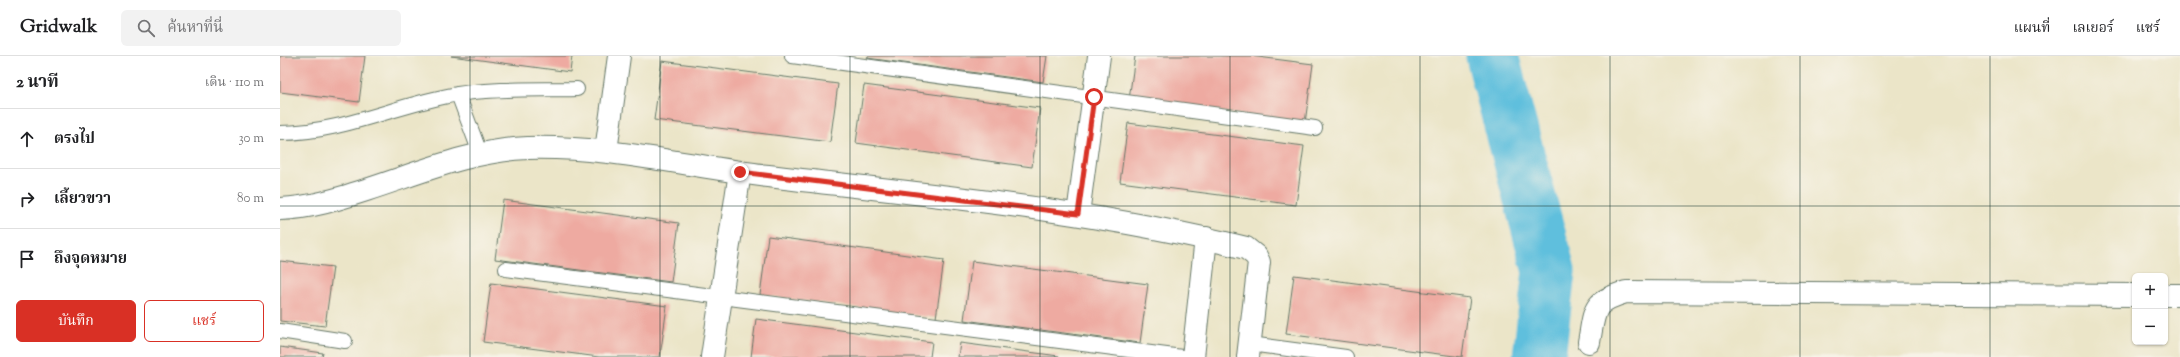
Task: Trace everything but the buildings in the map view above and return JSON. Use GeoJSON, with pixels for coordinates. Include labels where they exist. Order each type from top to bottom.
{"type":"FeatureCollection","features":[{"type":"Feature","properties":{"kind":"street"},"geometry":{"type":"LineString","coordinates":[[606,151],[619,56]]}},
{"type":"Feature","properties":{"kind":"street"},"geometry":{"type":"LineString","coordinates":[[1078,214],[1099,56]]}},
{"type":"Feature","properties":{"kind":"street"},"geometry":{"type":"LineString","coordinates":[[280,209],[329,202],[480,153],[528,148],[606,151],[740,172],[1078,214],[1206,238],[1246,248],[1256,256],[1259,262],[1249,350]]}},
{"type":"Feature","properties":{"kind":"street"},"geometry":{"type":"LineString","coordinates":[[712,357],[740,172]]}},
{"type":"Feature","properties":{"kind":"street"},"geometry":{"type":"LineString","coordinates":[[1193,357],[1206,238]]}},
{"type":"Feature","properties":{"kind":"street"},"geometry":{"type":"LineString","coordinates":[[1589,342],[1595,308],[1607,298],[1626,292],[2132,295]]}},
{"type":"Feature","properties":{"kind":"street"},"geometry":{"type":"LineString","coordinates":[[2168,295],[2180,295]]}},
{"type":"Feature","properties":{"kind":"lane"},"geometry":{"type":"LineString","coordinates":[[792,56],[1315,128]]}},
{"type":"Feature","properties":{"kind":"lane"},"geometry":{"type":"LineString","coordinates":[[280,133],[299,133],[358,121],[458,94],[510,90],[577,89]]}},
{"type":"Feature","properties":{"kind":"lane"},"geometry":{"type":"LineString","coordinates":[[458,94],[480,153]]}},
{"type":"Feature","properties":{"kind":"lane"},"geometry":{"type":"LineString","coordinates":[[506,269],[1182,357]]}},
{"type":"Feature","properties":{"kind":"lane"},"geometry":{"type":"LineString","coordinates":[[280,331],[345,341]]}},
{"type":"Feature","properties":{"kind":"lane"},"geometry":{"type":"LineString","coordinates":[[1249,350],[1346,357]]}},
{"type":"Feature","properties":{"kind":"waterway"},"geometry":{"type":"LineString","coordinates":[[1492,56],[1549,271],[1539,357]]}},
{"type":"Feature","properties":{"kind":"route"},"geometry":{"type":"LineString","coordinates":[[740,172],[1078,214],[1094,97]]}}]}
